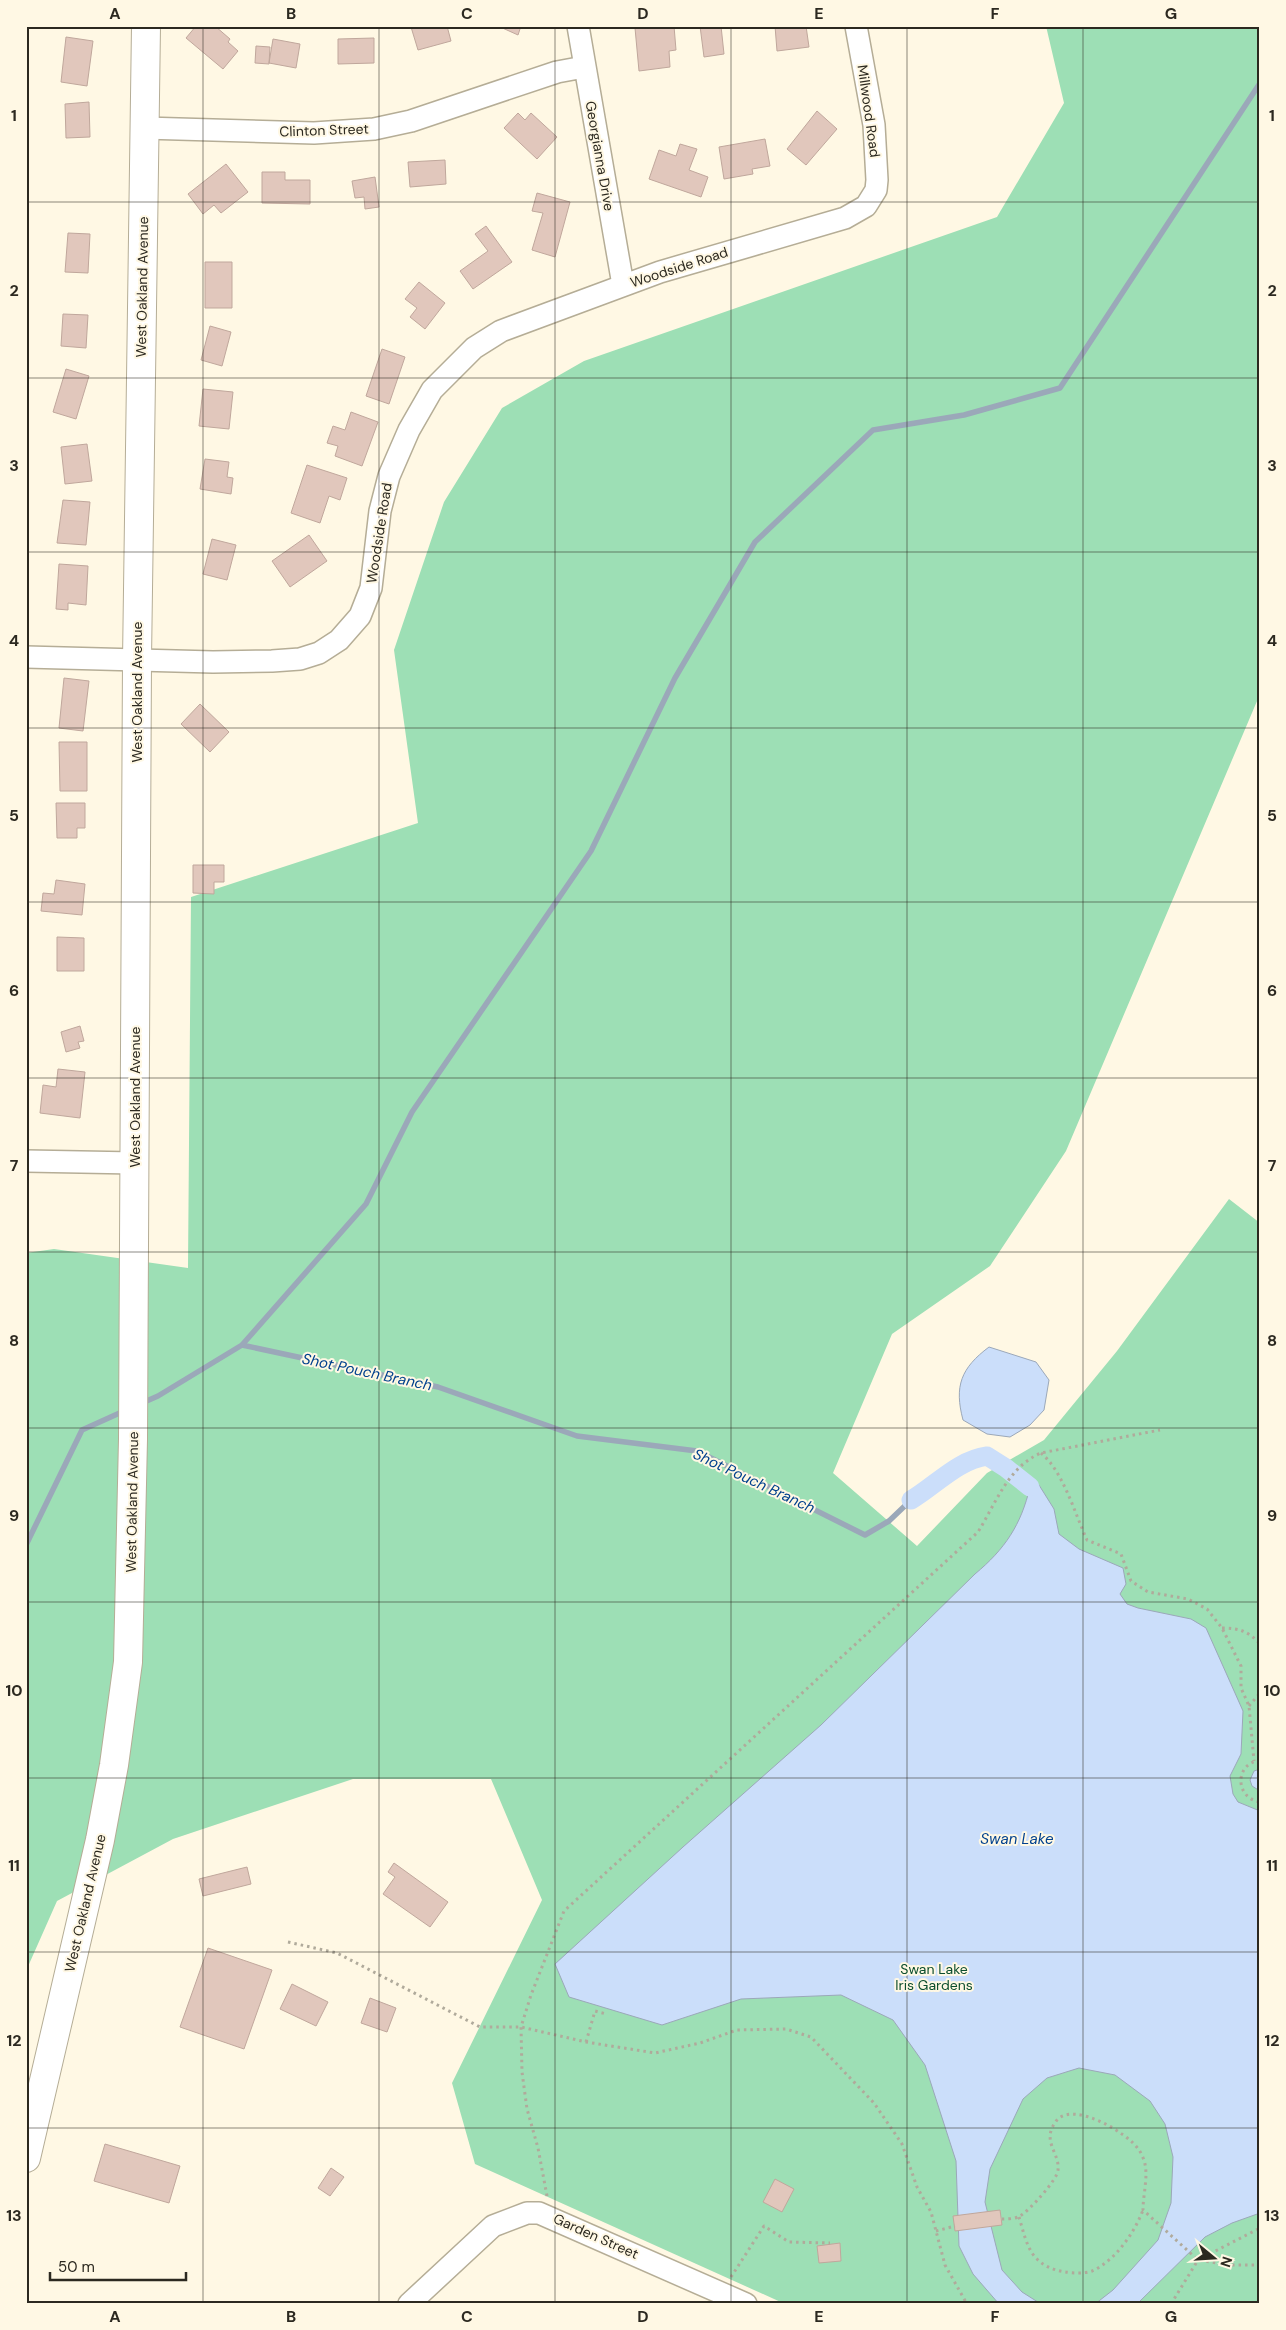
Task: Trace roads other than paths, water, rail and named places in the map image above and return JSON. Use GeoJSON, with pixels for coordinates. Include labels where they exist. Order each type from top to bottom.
{"type":"FeatureCollection","features":[{"type":"Feature","properties":{"kind":"street","name":"West Oakland Avenue"},"geometry":{"type":"LineString","coordinates":[[26,2158],[100,1840],[122,1716],[128,1662],[133,1439],[137,660],[146,26]]}},
{"type":"Feature","properties":{"kind":"street","name":"Georgianna Drive"},"geometry":{"type":"LineString","coordinates":[[578,26],[623,285]]}},
{"type":"Feature","properties":{"kind":"street","name":"Millwood Road"},"geometry":{"type":"LineString","coordinates":[[856,26],[874,125],[877,180],[873,196]]}},
{"type":"Feature","properties":{"kind":"street","name":"Clinton Street"},"geometry":{"type":"LineString","coordinates":[[144,128],[314,133],[374,129],[411,121],[557,72],[584,67]]}},
{"type":"Feature","properties":{"kind":"street","name":"Woodside Road"},"geometry":{"type":"LineString","coordinates":[[26,657],[213,662],[300,659],[319,653],[339,640],[360,616],[371,588],[380,511],[389,476],[409,430],[432,390],[474,348],[501,331],[660,272],[845,218],[866,206],[873,196]]}},
{"type":"Feature","properties":{"kind":"street"},"geometry":{"type":"LineString","coordinates":[[26,1161],[135,1163]]}},
{"type":"Feature","properties":{"kind":"street","name":"Garden Street"},"geometry":{"type":"LineString","coordinates":[[409,2304],[493,2226],[527,2213],[539,2212],[746,2304]]}},
{"type":"Feature","properties":{"kind":"water"},"geometry":{"type":"Polygon","coordinates":[[[989,1347],[1036,1362],[1049,1380],[1044,1410],[1030,1425],[1010,1437],[987,1434],[963,1420],[960,1408],[960,1387],[966,1370],[989,1347]]]}},
{"type":"Feature","properties":{"kind":"water","name":"Swan Lake"},"geometry":{"type":"Polygon","coordinates":[[[1039,1485],[1054,1509],[1059,1534],[1079,1549],[1123,1568],[1126,1584],[1120,1594],[1127,1604],[1191,1619],[1206,1628],[1243,1711],[1241,1754],[1230,1776],[1233,1794],[1238,1802],[1260,1811],[1260,2213],[1232,2223],[1205,2237],[1137,2304],[1095,2304],[1113,2290],[1158,2240],[1171,2203],[1173,2157],[1165,2124],[1150,2101],[1115,2075],[1079,2068],[1047,2078],[1023,2099],[990,2169],[985,2202],[1002,2270],[1022,2292],[1041,2304],[999,2304],[973,2274],[959,2246],[956,2161],[925,2065],[893,2020],[841,1995],[741,1999],[662,2025],[569,1997],[555,1964],[821,1725],[986,1565],[1003,1546],[1017,1525],[1030,1487],[1039,1485]]]}},
{"type":"Feature","properties":{"kind":"water"},"geometry":{"type":"Polygon","coordinates":[[[1260,1769],[1260,1791],[1252,1786],[1250,1780],[1254,1771],[1260,1769]]]}},
{"type":"Feature","properties":{"kind":"waterway"},"geometry":{"type":"LineString","coordinates":[[142,1403],[158,1396],[242,1345],[366,1204],[412,1112],[591,851],[675,678],[755,542],[873,430],[964,415],[1060,388],[1260,83]]}},
{"type":"Feature","properties":{"kind":"waterway","name":"Shot Pouch Branch"},"geometry":{"type":"LineString","coordinates":[[242,1345],[438,1387],[577,1436],[697,1451],[865,1535],[889,1521],[911,1500]]}},
{"type":"Feature","properties":{"kind":"waterway"},"geometry":{"type":"LineString","coordinates":[[26,1545],[82,1430],[124,1411]]}},
{"type":"Feature","properties":{"kind":"waterway","name":"Shot Pouch Branch"},"geometry":{"type":"LineString","coordinates":[[911,1500],[966,1462],[987,1456],[1030,1487]]}},
{"type":"Feature","properties":{"kind":"park label","name":"Swan Lake Iris Gardens"},"geometry":{"type":"Point","coordinates":[934,1978]}}]}
